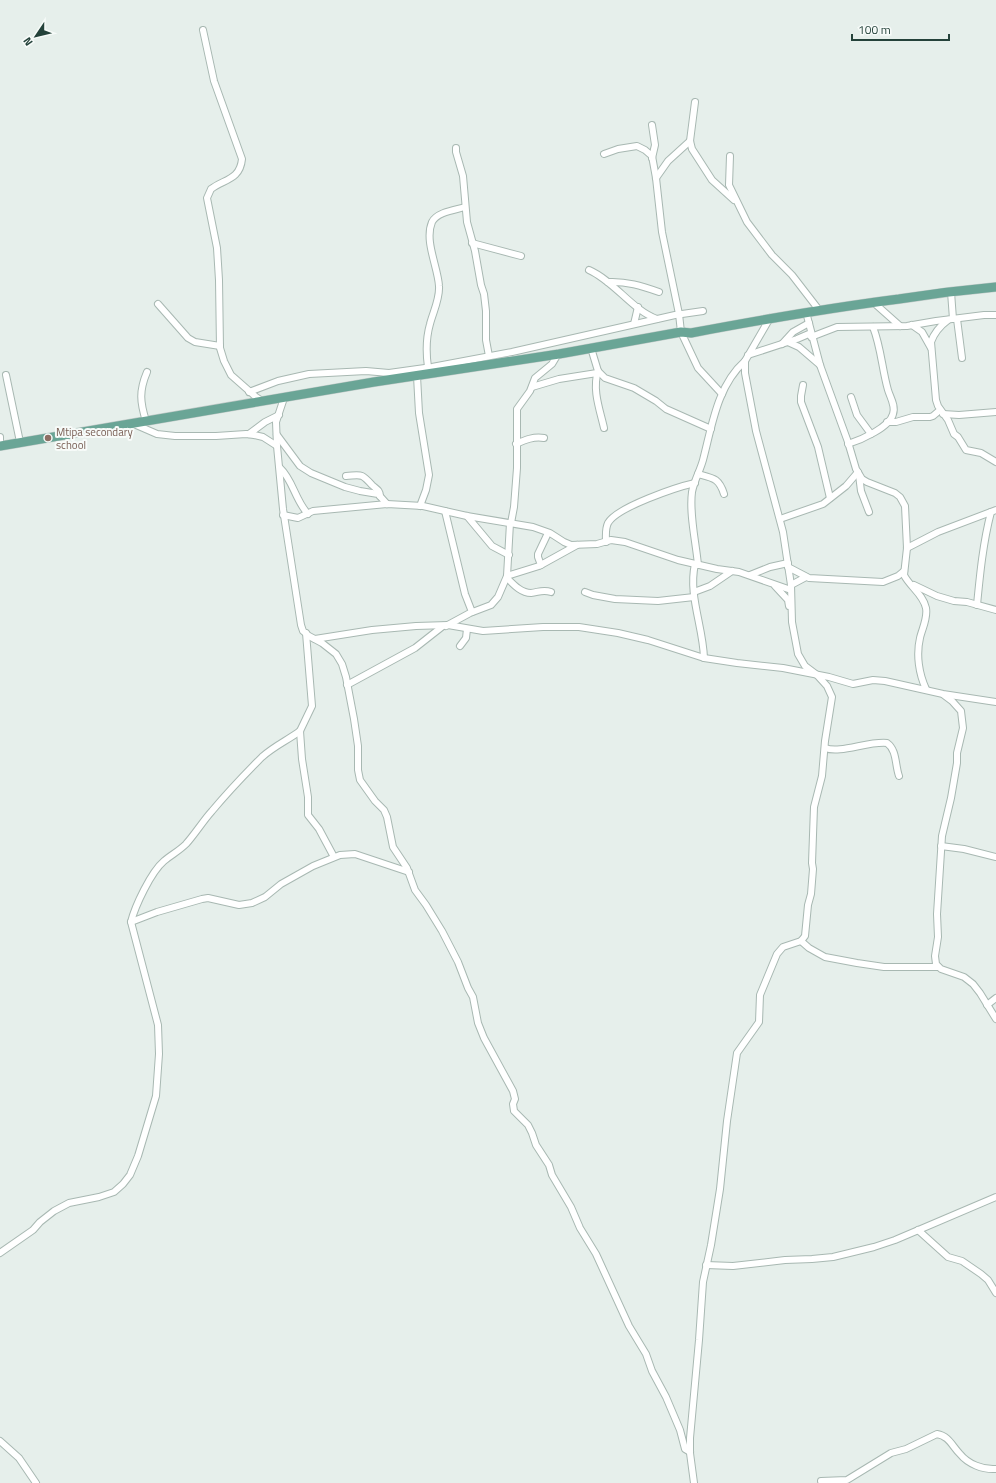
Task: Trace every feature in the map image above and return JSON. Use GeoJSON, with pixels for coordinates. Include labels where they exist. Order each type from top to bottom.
{"type":"FeatureCollection","features":[{"type":"Feature","properties":{"kind":"main road"},"geometry":{"type":"LineString","coordinates":[[0,444],[20,442],[262,401],[558,354],[681,332],[691,333],[818,310],[951,292],[995,288]]}},
{"type":"Feature","properties":{"kind":"street"},"geometry":{"type":"LineString","coordinates":[[203,30],[214,81],[242,159],[242,165],[238,172],[230,179],[211,189],[207,198],[217,248],[220,346],[224,361],[231,375],[249,392],[262,401]]}},
{"type":"Feature","properties":{"kind":"street"},"geometry":{"type":"LineString","coordinates":[[695,102],[690,142],[692,149],[712,180],[736,201]]}},
{"type":"Feature","properties":{"kind":"street"},"geometry":{"type":"LineString","coordinates":[[652,125],[655,145],[652,158]]}},
{"type":"Feature","properties":{"kind":"street"},"geometry":{"type":"LineString","coordinates":[[656,178],[668,161],[690,142]]}},
{"type":"Feature","properties":{"kind":"street"},"geometry":{"type":"LineString","coordinates":[[604,154],[618,149],[637,146],[650,153],[656,178],[662,232],[679,314],[681,332],[698,368],[722,394]]}},
{"type":"Feature","properties":{"kind":"street"},"geometry":{"type":"LineString","coordinates":[[456,148],[463,176],[466,222],[475,251],[481,286],[484,294],[486,311],[486,340],[489,356]]}},
{"type":"Feature","properties":{"kind":"street"},"geometry":{"type":"LineString","coordinates":[[730,156],[729,185],[747,222],[760,240],[792,275],[818,310]]}},
{"type":"Feature","properties":{"kind":"street"},"geometry":{"type":"LineString","coordinates":[[428,367],[426,352],[429,326],[437,301],[439,288],[438,273],[431,252],[430,232],[432,221],[445,213],[465,207]]}},
{"type":"Feature","properties":{"kind":"street"},"geometry":{"type":"LineString","coordinates":[[472,243],[521,256]]}},
{"type":"Feature","properties":{"kind":"street"},"geometry":{"type":"LineString","coordinates":[[589,270],[597,274],[657,319]]}},
{"type":"Feature","properties":{"kind":"street"},"geometry":{"type":"LineString","coordinates":[[608,282],[619,281],[631,283],[658,292]]}},
{"type":"Feature","properties":{"kind":"street"},"geometry":{"type":"LineString","coordinates":[[951,292],[953,319],[962,358]]}},
{"type":"Feature","properties":{"kind":"street"},"geometry":{"type":"LineString","coordinates":[[873,302],[900,326]]}},
{"type":"Feature","properties":{"kind":"street"},"geometry":{"type":"LineString","coordinates":[[158,304],[188,338],[195,342],[220,346]]}},
{"type":"Feature","properties":{"kind":"street"},"geometry":{"type":"LineString","coordinates":[[634,324],[638,306]]}},
{"type":"Feature","properties":{"kind":"street"},"geometry":{"type":"LineString","coordinates":[[249,392],[278,380],[309,374],[366,370],[389,373],[428,367],[512,352],[679,314],[703,311]]}},
{"type":"Feature","properties":{"kind":"street"},"geometry":{"type":"LineString","coordinates":[[806,312],[820,365],[848,444],[869,512]]}},
{"type":"Feature","properties":{"kind":"street"},"geometry":{"type":"LineString","coordinates":[[746,358],[785,343],[837,327],[912,326],[953,319],[996,315]]}},
{"type":"Feature","properties":{"kind":"street"},"geometry":{"type":"LineString","coordinates":[[704,658],[701,626],[694,595],[693,582],[697,564],[692,491],[710,428],[722,394],[771,318]]}},
{"type":"Feature","properties":{"kind":"street"},"geometry":{"type":"LineString","coordinates":[[953,319],[943,324],[933,336],[932,350],[934,394],[954,434],[958,437],[966,450],[981,454],[996,462]]}},
{"type":"Feature","properties":{"kind":"street"},"geometry":{"type":"LineString","coordinates":[[785,343],[793,332],[809,323]]}},
{"type":"Feature","properties":{"kind":"street"},"geometry":{"type":"LineString","coordinates":[[912,326],[922,332],[932,350]]}},
{"type":"Feature","properties":{"kind":"street"},"geometry":{"type":"LineString","coordinates":[[848,444],[871,434],[887,422],[894,413],[894,407],[888,392],[877,337],[873,327]]}},
{"type":"Feature","properties":{"kind":"street"},"geometry":{"type":"LineString","coordinates":[[785,343],[799,348],[820,365]]}},
{"type":"Feature","properties":{"kind":"street"},"geometry":{"type":"LineString","coordinates":[[591,348],[597,372],[596,384],[598,401],[604,428]]}},
{"type":"Feature","properties":{"kind":"street"},"geometry":{"type":"LineString","coordinates":[[347,686],[415,648],[444,626],[472,612],[491,605],[494,602],[507,577],[510,523],[514,507],[517,468],[516,409],[527,396],[535,378],[552,364],[558,354]]}},
{"type":"Feature","properties":{"kind":"street"},"geometry":{"type":"LineString","coordinates":[[746,358],[745,373],[756,431],[780,519],[791,588],[791,613]]}},
{"type":"Feature","properties":{"kind":"street"},"geometry":{"type":"LineString","coordinates":[[146,421],[140,396],[143,380],[147,372]]}},
{"type":"Feature","properties":{"kind":"street"},"geometry":{"type":"LineString","coordinates":[[532,387],[559,379],[597,372],[605,378],[634,388],[656,401],[666,409],[710,428]]}},
{"type":"Feature","properties":{"kind":"street"},"geometry":{"type":"LineString","coordinates":[[6,375],[20,442]]}},
{"type":"Feature","properties":{"kind":"street"},"geometry":{"type":"LineString","coordinates":[[417,376],[419,413],[429,475],[426,490],[420,506]]}},
{"type":"Feature","properties":{"kind":"street"},"geometry":{"type":"LineString","coordinates":[[803,385],[801,402],[818,447],[830,498]]}},
{"type":"Feature","properties":{"kind":"street"},"geometry":{"type":"LineString","coordinates":[[851,397],[857,414],[871,434]]}},
{"type":"Feature","properties":{"kind":"street"},"geometry":{"type":"LineString","coordinates":[[284,398],[276,422],[277,446],[283,515],[297,605],[301,625],[306,633],[336,654],[342,664],[358,746],[358,770],[360,780],[386,813],[393,847],[409,872],[415,890],[426,904],[458,962],[473,997],[477,1018],[484,1038],[513,1091],[515,1099],[513,1104],[514,1111],[528,1125],[536,1145],[550,1165],[552,1175],[571,1207],[580,1228],[596,1254],[629,1326],[646,1354],[675,1418],[685,1448],[690,1452]]}},
{"type":"Feature","properties":{"kind":"street"},"geometry":{"type":"LineString","coordinates":[[887,422],[896,422],[913,417],[930,417],[942,412],[959,415],[996,412]]}},
{"type":"Feature","properties":{"kind":"street"},"geometry":{"type":"LineString","coordinates":[[249,434],[265,422],[279,415]]}},
{"type":"Feature","properties":{"kind":"street"},"geometry":{"type":"LineString","coordinates":[[132,423],[157,434],[175,436],[249,434],[263,438],[277,446]]}},
{"type":"Feature","properties":{"kind":"street"},"geometry":{"type":"LineString","coordinates":[[277,435],[296,461],[311,473],[345,487],[380,496]]}},
{"type":"Feature","properties":{"kind":"street"},"geometry":{"type":"LineString","coordinates":[[0,437],[0,444]]}},
{"type":"Feature","properties":{"kind":"street"},"geometry":{"type":"LineString","coordinates":[[516,444],[528,439],[539,437],[544,438]]}},
{"type":"Feature","properties":{"kind":"street"},"geometry":{"type":"LineString","coordinates":[[280,468],[300,504],[308,514]]}},
{"type":"Feature","properties":{"kind":"street"},"geometry":{"type":"LineString","coordinates":[[698,474],[714,478],[721,486],[724,494]]}},
{"type":"Feature","properties":{"kind":"street"},"geometry":{"type":"LineString","coordinates":[[780,519],[823,504],[840,492],[858,474]]}},
{"type":"Feature","properties":{"kind":"street"},"geometry":{"type":"LineString","coordinates":[[858,474],[867,482],[895,493],[900,497],[905,506],[907,548],[904,571],[906,578],[912,584],[923,601],[926,611],[920,640],[919,655],[922,680],[926,689]]}},
{"type":"Feature","properties":{"kind":"street"},"geometry":{"type":"LineString","coordinates":[[346,476],[357,475],[365,477],[379,490],[380,496],[387,504]]}},
{"type":"Feature","properties":{"kind":"street"},"geometry":{"type":"LineString","coordinates":[[606,542],[606,529],[608,523],[621,511],[638,502],[680,486],[695,483]]}},
{"type":"Feature","properties":{"kind":"street"},"geometry":{"type":"LineString","coordinates":[[283,515],[298,518],[313,511],[387,504],[420,506],[467,516],[533,527],[571,545],[598,544],[611,540],[625,542],[678,560],[750,575],[773,584],[791,588],[806,577]]}},
{"type":"Feature","properties":{"kind":"street"},"geometry":{"type":"LineString","coordinates":[[445,511],[465,594],[472,612]]}},
{"type":"Feature","properties":{"kind":"street"},"geometry":{"type":"LineString","coordinates":[[907,548],[938,532],[994,511]]}},
{"type":"Feature","properties":{"kind":"street"},"geometry":{"type":"LineString","coordinates":[[977,605],[979,576],[985,535],[994,511]]}},
{"type":"Feature","properties":{"kind":"street"},"geometry":{"type":"LineString","coordinates":[[467,516],[492,546],[509,554]]}},
{"type":"Feature","properties":{"kind":"street"},"geometry":{"type":"LineString","coordinates":[[541,565],[538,554],[548,533]]}},
{"type":"Feature","properties":{"kind":"street"},"geometry":{"type":"LineString","coordinates":[[507,577],[541,565],[578,544]]}},
{"type":"Feature","properties":{"kind":"street"},"geometry":{"type":"LineString","coordinates":[[750,575],[770,567],[788,565],[806,577],[883,582],[898,576],[904,571]]}},
{"type":"Feature","properties":{"kind":"street"},"geometry":{"type":"LineString","coordinates":[[585,592],[615,599],[658,602],[694,595],[732,571]]}},
{"type":"Feature","properties":{"kind":"street"},"geometry":{"type":"LineString","coordinates":[[507,577],[523,591],[532,593],[542,590],[551,592]]}},
{"type":"Feature","properties":{"kind":"street"},"geometry":{"type":"LineString","coordinates":[[694,1483],[690,1452],[703,1282],[713,1235],[720,1189],[727,1121],[737,1053],[759,1022],[760,995],[777,954],[783,947],[801,941],[805,936],[806,915],[811,894],[814,807],[822,776],[832,697],[829,689],[817,675],[805,666],[798,654],[788,600],[773,584]]}},
{"type":"Feature","properties":{"kind":"street"},"geometry":{"type":"LineString","coordinates":[[912,584],[937,596],[996,610]]}},
{"type":"Feature","properties":{"kind":"street"},"geometry":{"type":"LineString","coordinates":[[315,640],[325,637],[394,627],[444,626],[483,631],[542,626],[579,627],[618,633],[648,640],[704,658],[783,668],[830,677],[853,684],[872,680],[885,681],[943,694],[996,702]]}},
{"type":"Feature","properties":{"kind":"street"},"geometry":{"type":"LineString","coordinates":[[460,646],[466,638],[467,629]]}},
{"type":"Feature","properties":{"kind":"street"},"geometry":{"type":"LineString","coordinates":[[0,1253],[33,1230],[40,1222],[54,1211],[69,1203],[99,1197],[114,1192],[130,1175],[138,1156],[156,1096],[159,1054],[158,1025],[131,922],[133,913],[154,873],[163,861],[177,853],[186,844],[211,811],[263,757],[274,747],[300,731],[312,706],[306,633]]}},
{"type":"Feature","properties":{"kind":"street"},"geometry":{"type":"LineString","coordinates":[[938,968],[935,956],[938,937],[937,914],[941,846],[957,767],[957,752],[963,728],[961,711],[943,694]]}},
{"type":"Feature","properties":{"kind":"street"},"geometry":{"type":"LineString","coordinates":[[300,731],[302,760],[308,797],[308,814],[319,829],[334,857]]}},
{"type":"Feature","properties":{"kind":"street"},"geometry":{"type":"LineString","coordinates":[[825,748],[834,750],[863,744],[887,743],[892,748],[895,756],[899,776]]}},
{"type":"Feature","properties":{"kind":"street"},"geometry":{"type":"LineString","coordinates":[[941,846],[964,849],[996,857]]}},
{"type":"Feature","properties":{"kind":"street"},"geometry":{"type":"LineString","coordinates":[[131,922],[202,898],[239,904],[252,903],[265,897],[281,884],[313,866],[340,855],[355,854],[409,872]]}},
{"type":"Feature","properties":{"kind":"street"},"geometry":{"type":"LineString","coordinates":[[801,941],[809,948],[825,956],[884,967],[938,968],[969,980],[980,993],[996,1019]]}},
{"type":"Feature","properties":{"kind":"street"},"geometry":{"type":"LineString","coordinates":[[987,1005],[996,998]]}},
{"type":"Feature","properties":{"kind":"street"},"geometry":{"type":"LineString","coordinates":[[706,1265],[733,1266],[785,1260],[812,1259],[874,1247],[996,1197]]}},
{"type":"Feature","properties":{"kind":"street"},"geometry":{"type":"LineString","coordinates":[[918,1230],[948,1257],[962,1261],[981,1274],[988,1280],[996,1293]]}},
{"type":"Feature","properties":{"kind":"street"},"geometry":{"type":"LineString","coordinates":[[821,1481],[850,1478],[891,1453],[906,1449],[937,1434],[948,1438],[966,1460],[982,1468],[996,1469]]}},
{"type":"Feature","properties":{"kind":"street"},"geometry":{"type":"LineString","coordinates":[[0,1441],[19,1458],[36,1483]]}},
{"type":"Feature","properties":{"kind":"place","name":"Mtipa secondary school"},"geometry":{"type":"Point","coordinates":[48,438]}}]}
